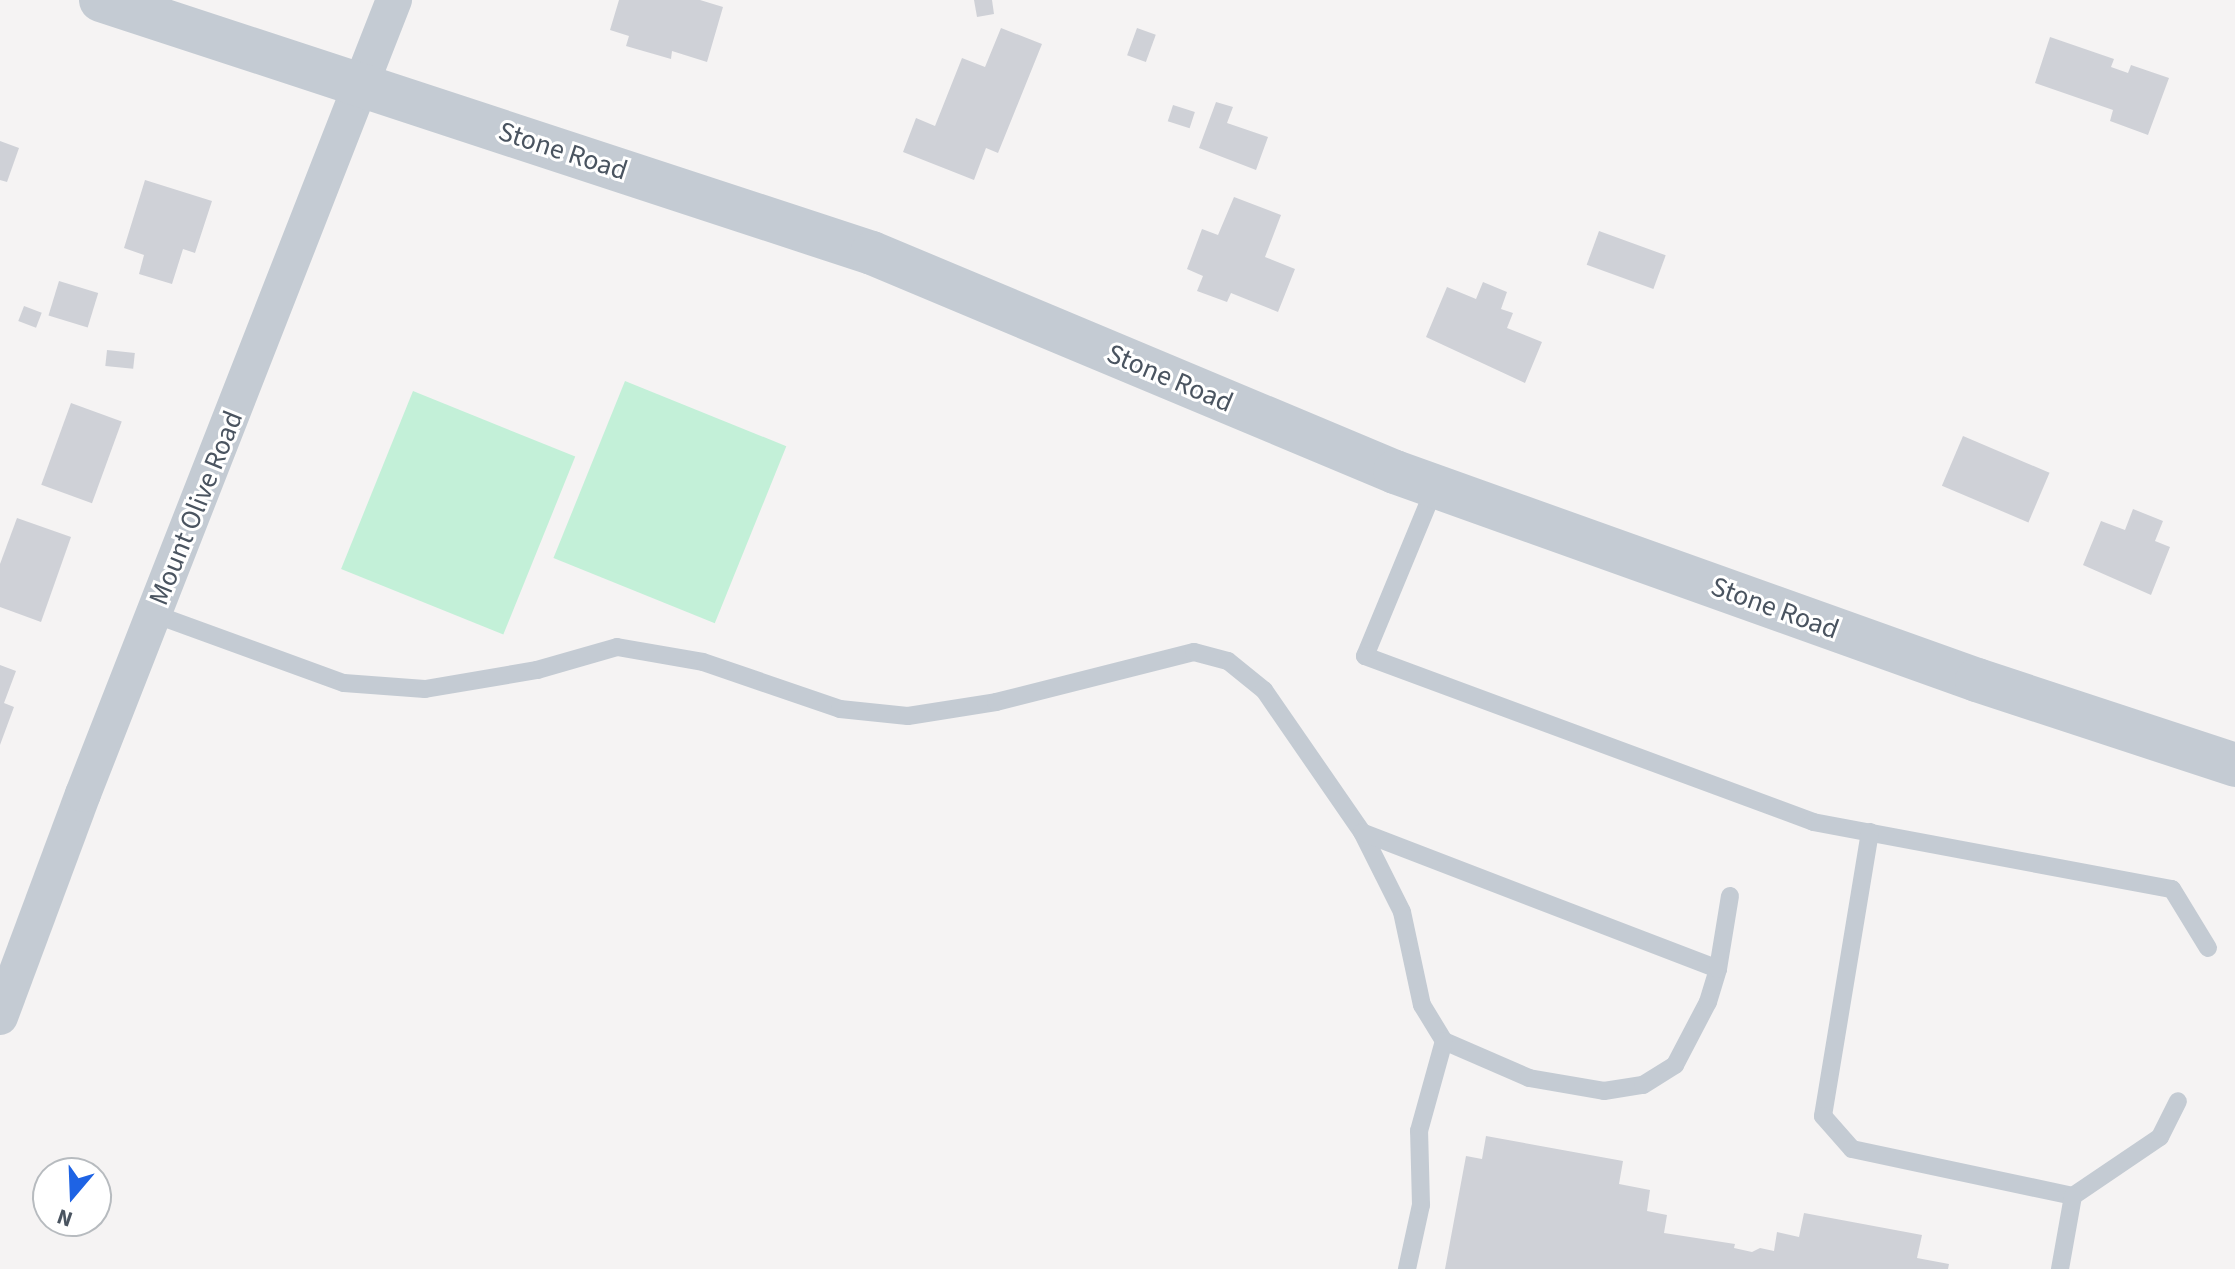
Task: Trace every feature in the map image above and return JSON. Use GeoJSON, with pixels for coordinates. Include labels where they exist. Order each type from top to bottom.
{"type":"FeatureCollection","features":[{"type":"Feature","properties":{"kind":"street","name":"Stone Road"},"geometry":{"type":"LineString","coordinates":[[101,0],[872,253],[1435,487],[1977,680],[2235,765]]}},
{"type":"Feature","properties":{"kind":"street","name":"Mount Olive Road"},"geometry":{"type":"LineString","coordinates":[[0,1017],[154,614],[364,85],[394,0]]}},
{"type":"Feature","properties":{"kind":"lane"},"geometry":{"type":"LineString","coordinates":[[1435,487],[1365,656],[1813,822],[2172,889],[2208,948]]}},
{"type":"Feature","properties":{"kind":"lane"},"geometry":{"type":"LineString","coordinates":[[154,614],[344,683],[425,689],[537,670],[617,647],[703,662],[840,709],[908,716],[996,702],[1194,652],[1228,661],[1264,690],[1362,832],[1402,912],[1422,1005],[1444,1041],[1529,1078],[1604,1091],[1643,1085],[1675,1065],[1708,1002],[1718,969],[1730,896]]}},
{"type":"Feature","properties":{"kind":"lane"},"geometry":{"type":"LineString","coordinates":[[1362,832],[1718,969]]}},
{"type":"Feature","properties":{"kind":"lane"},"geometry":{"type":"LineString","coordinates":[[1870,832],[1823,1116],[1852,1149],[2073,1196]]}},
{"type":"Feature","properties":{"kind":"lane"},"geometry":{"type":"LineString","coordinates":[[1407,1269],[1421,1205],[1419,1131],[1444,1041]]}},
{"type":"Feature","properties":{"kind":"lane"},"geometry":{"type":"LineString","coordinates":[[2060,1269],[2073,1196],[2160,1137],[2178,1101]]}},
{"type":"Feature","properties":{"kind":"green space"},"geometry":{"type":"Polygon","coordinates":[[[625,381],[786,446],[715,623],[553,558],[625,381]]]}},
{"type":"Feature","properties":{"kind":"green space"},"geometry":{"type":"Polygon","coordinates":[[[413,391],[575,457],[503,635],[341,569],[413,391]]]}},
{"type":"Feature","properties":{"kind":"building"},"geometry":{"type":"Polygon","coordinates":[[[619,0],[700,0],[723,7],[707,62],[672,51],[671,59],[626,46],[629,36],[610,30],[619,0]]]}},
{"type":"Feature","properties":{"kind":"building"},"geometry":{"type":"Polygon","coordinates":[[[974,0],[992,0],[994,14],[977,17],[974,0]]]}},
{"type":"Feature","properties":{"kind":"building"},"geometry":{"type":"Polygon","coordinates":[[[1001,28],[1042,44],[998,153],[986,148],[974,180],[903,152],[916,118],[935,126],[962,58],[985,67],[1001,28]]]}},
{"type":"Feature","properties":{"kind":"building"},"geometry":{"type":"Polygon","coordinates":[[[1137,28],[1156,35],[1146,62],[1127,55],[1137,28]]]}},
{"type":"Feature","properties":{"kind":"building"},"geometry":{"type":"Polygon","coordinates":[[[2050,37],[2114,59],[2111,67],[2128,73],[2131,65],[2169,78],[2148,135],[2110,121],[2113,110],[2035,83],[2050,37]]]}},
{"type":"Feature","properties":{"kind":"building"},"geometry":{"type":"Polygon","coordinates":[[[1216,102],[1233,107],[1227,123],[1268,137],[1256,170],[1199,148],[1216,102]]]}},
{"type":"Feature","properties":{"kind":"building"},"geometry":{"type":"Polygon","coordinates":[[[1173,105],[1195,112],[1190,128],[1168,121],[1173,105]]]}},
{"type":"Feature","properties":{"kind":"building"},"geometry":{"type":"Polygon","coordinates":[[[0,141],[19,148],[7,182],[0,180],[0,141]]]}},
{"type":"Feature","properties":{"kind":"building"},"geometry":{"type":"Polygon","coordinates":[[[145,180],[212,201],[195,253],[183,249],[172,284],[139,274],[144,255],[124,248],[145,180]]]}},
{"type":"Feature","properties":{"kind":"building"},"geometry":{"type":"Polygon","coordinates":[[[1234,197],[1281,215],[1265,257],[1295,269],[1278,312],[1231,293],[1227,302],[1197,291],[1203,276],[1187,269],[1202,229],[1218,235],[1234,197]]]}},
{"type":"Feature","properties":{"kind":"building"},"geometry":{"type":"Polygon","coordinates":[[[1599,231],[1666,255],[1653,289],[1587,265],[1599,231]]]}},
{"type":"Feature","properties":{"kind":"building"},"geometry":{"type":"Polygon","coordinates":[[[59,281],[98,293],[88,327],[48,315],[59,281]]]}},
{"type":"Feature","properties":{"kind":"building"},"geometry":{"type":"Polygon","coordinates":[[[1483,282],[1507,292],[1501,309],[1513,313],[1507,328],[1542,342],[1525,383],[1426,337],[1447,287],[1476,299],[1483,282]]]}},
{"type":"Feature","properties":{"kind":"building"},"geometry":{"type":"Polygon","coordinates":[[[24,306],[42,313],[36,328],[18,321],[24,306]]]}},
{"type":"Feature","properties":{"kind":"building"},"geometry":{"type":"Polygon","coordinates":[[[107,350],[135,353],[133,369],[105,366],[107,350]]]}},
{"type":"Feature","properties":{"kind":"building"},"geometry":{"type":"Polygon","coordinates":[[[71,403],[122,421],[92,503],[41,485],[71,403]]]}},
{"type":"Feature","properties":{"kind":"building"},"geometry":{"type":"Polygon","coordinates":[[[1963,436],[2050,473],[2028,522],[1942,486],[1963,436]]]}},
{"type":"Feature","properties":{"kind":"building"},"geometry":{"type":"Polygon","coordinates":[[[2133,509],[2163,521],[2155,541],[2170,547],[2151,595],[2083,565],[2101,521],[2125,530],[2133,509]]]}},
{"type":"Feature","properties":{"kind":"building"},"geometry":{"type":"Polygon","coordinates":[[[17,518],[71,537],[41,622],[0,607],[0,564],[17,518]]]}},
{"type":"Feature","properties":{"kind":"building"},"geometry":{"type":"Polygon","coordinates":[[[0,665],[16,671],[4,703],[14,707],[0,745],[0,665]]]}},
{"type":"Feature","properties":{"kind":"building"},"geometry":{"type":"Polygon","coordinates":[[[1486,1136],[1623,1161],[1619,1184],[1650,1190],[1647,1211],[1667,1215],[1664,1233],[1735,1244],[1734,1248],[1752,1252],[1760,1248],[1774,1251],[1777,1232],[1799,1237],[1804,1213],[1922,1235],[1917,1258],[1949,1264],[1948,1269],[1445,1269],[1466,1156],[1482,1159],[1486,1136]]]}}]}
